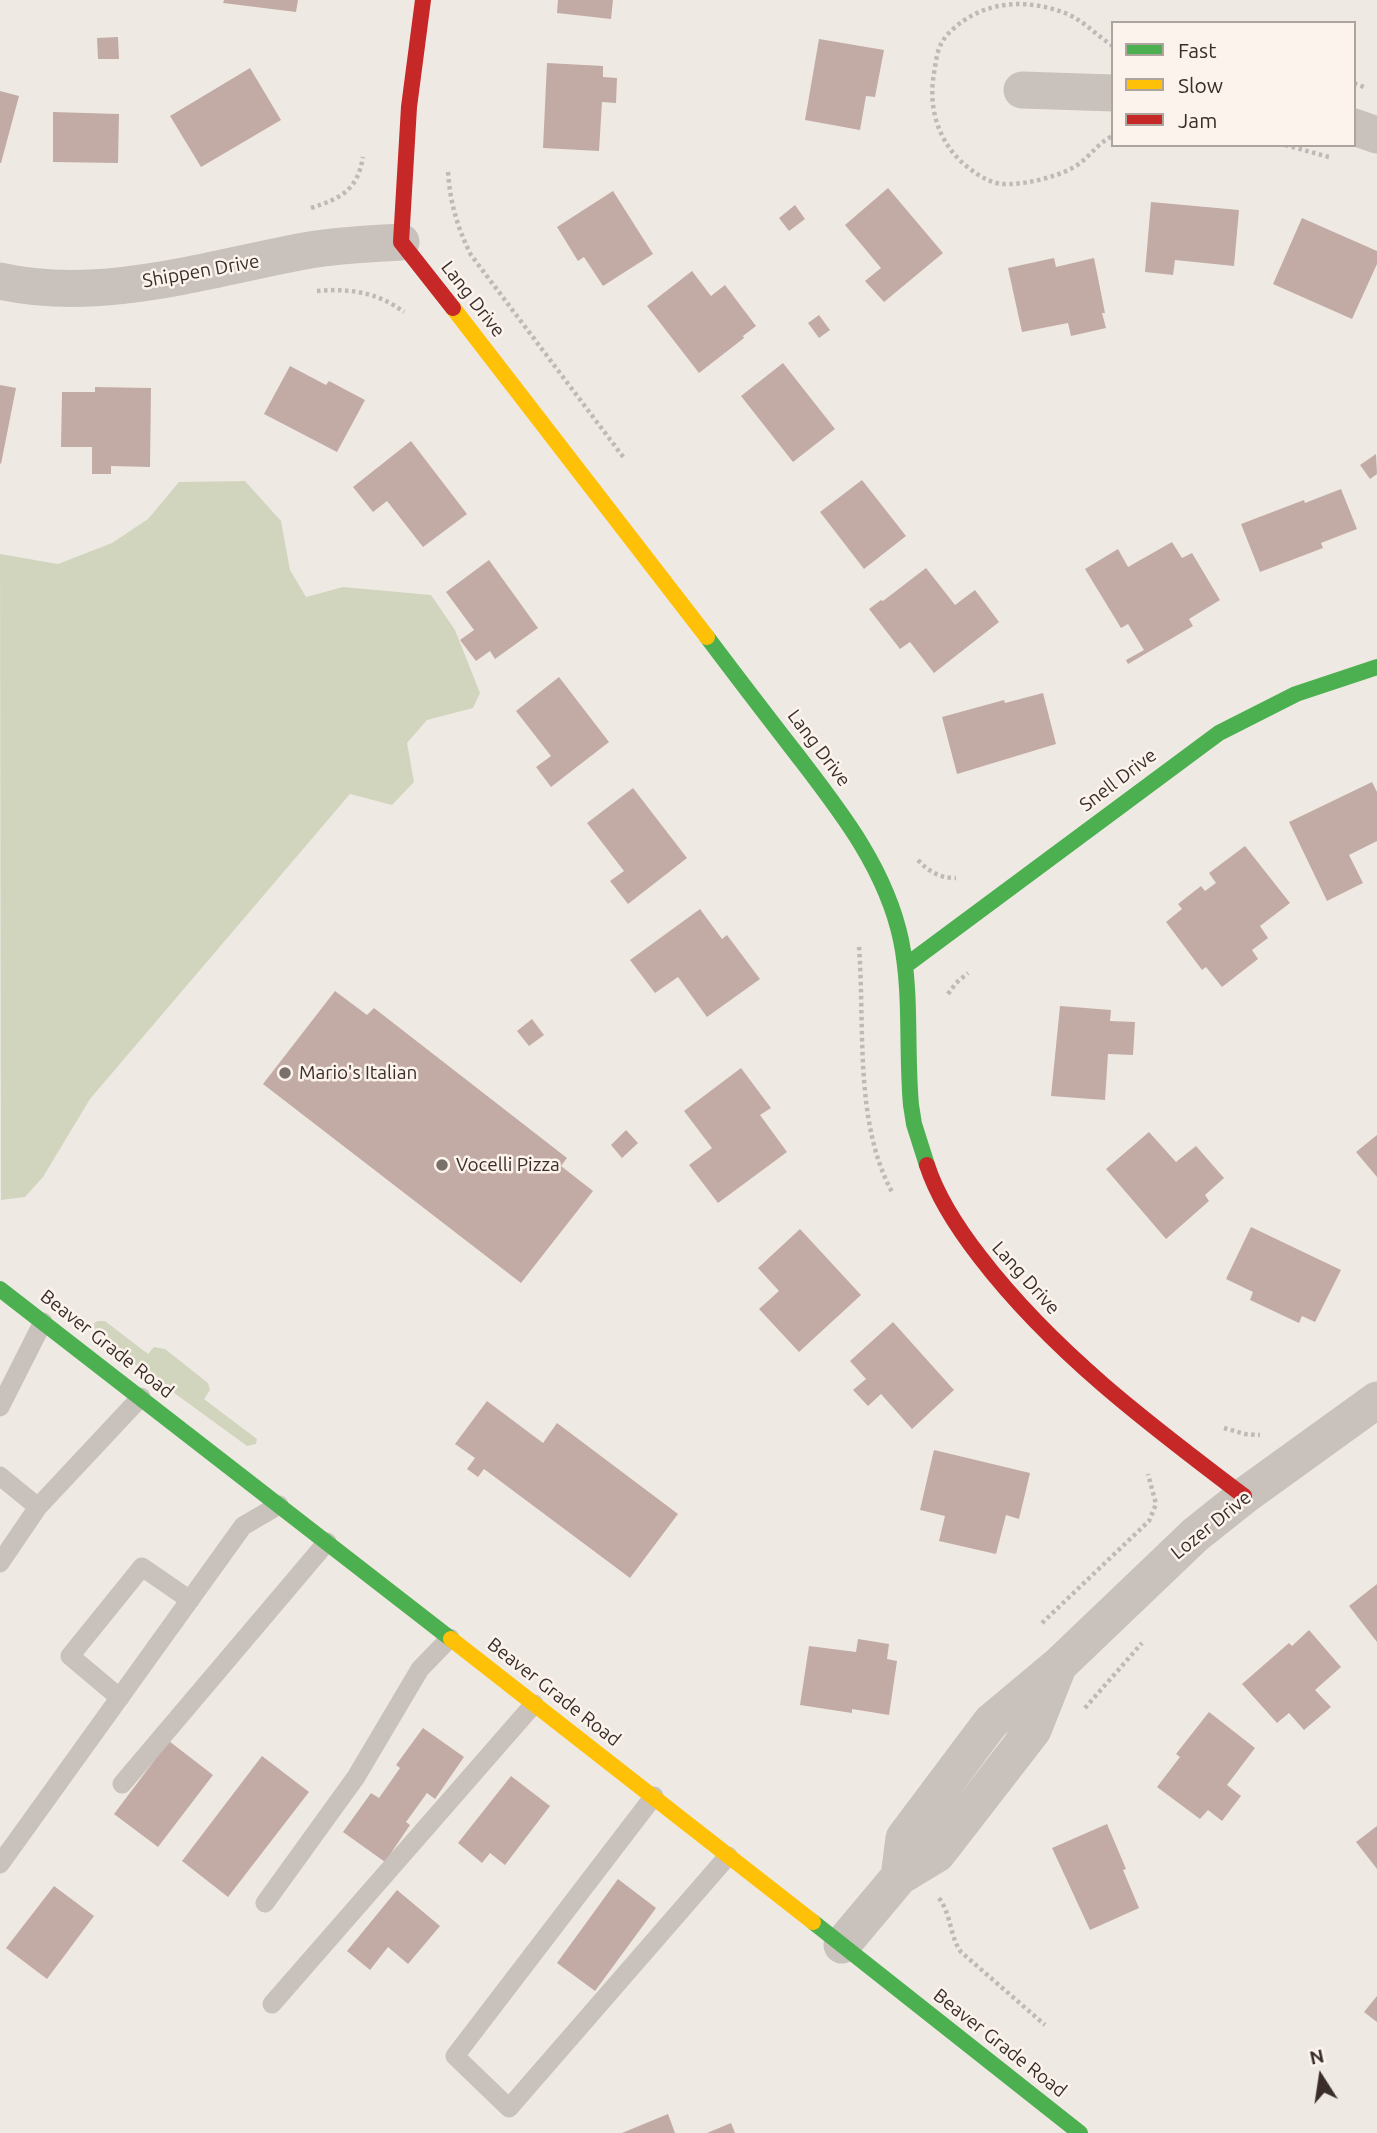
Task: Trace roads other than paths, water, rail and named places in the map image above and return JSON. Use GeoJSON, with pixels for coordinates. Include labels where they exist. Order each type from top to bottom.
{"type":"FeatureCollection","features":[{"type":"Feature","properties":{"kind":"street"},"geometry":{"type":"LineString","coordinates":[[401,242],[409,107],[423,0]]}},
{"type":"Feature","properties":{"kind":"street"},"geometry":{"type":"LineString","coordinates":[[1021,90],[1111,93]]}},
{"type":"Feature","properties":{"kind":"street"},"geometry":{"type":"LineString","coordinates":[[1356,128],[1377,135]]}},
{"type":"Feature","properties":{"kind":"street","name":"Shippen Drive"},"geometry":{"type":"LineString","coordinates":[[0,281],[20,286],[73,288],[125,284],[312,250],[401,242]]}},
{"type":"Feature","properties":{"kind":"street","name":"Lang Drive"},"geometry":{"type":"LineString","coordinates":[[401,242],[658,571],[836,805],[871,860],[886,888],[898,925],[905,966],[908,1060],[915,1129],[932,1180],[953,1219],[981,1261],[1051,1336],[1173,1442],[1244,1496]]}},
{"type":"Feature","properties":{"kind":"street","name":"Snell Drive"},"geometry":{"type":"LineString","coordinates":[[905,966],[1219,733],[1260,709],[1299,691],[1377,667]]}},
{"type":"Feature","properties":{"kind":"street","name":"Beaver Grade Road"},"geometry":{"type":"LineString","coordinates":[[0,1289],[654,1796],[1080,2133]]}},
{"type":"Feature","properties":{"kind":"street","name":"Lozer Drive"},"geometry":{"type":"LineString","coordinates":[[842,1945],[899,1877],[937,1854],[1033,1730],[1058,1666],[1168,1560],[1244,1496],[1377,1401]]}},
{"type":"Feature","properties":{"kind":"lane"},"geometry":{"type":"LineString","coordinates":[[0,1407],[43,1322]]}},
{"type":"Feature","properties":{"kind":"lane"},"geometry":{"type":"LineString","coordinates":[[0,1563],[38,1507],[141,1397]]}},
{"type":"Feature","properties":{"kind":"lane"},"geometry":{"type":"LineString","coordinates":[[0,1476],[38,1507]]}},
{"type":"Feature","properties":{"kind":"lane"},"geometry":{"type":"LineString","coordinates":[[0,1864],[243,1527],[279,1505]]}},
{"type":"Feature","properties":{"kind":"lane"},"geometry":{"type":"LineString","coordinates":[[122,1784],[327,1542]]}},
{"type":"Feature","properties":{"kind":"lane"},"geometry":{"type":"LineString","coordinates":[[120,1698],[70,1656],[142,1567],[190,1600]]}},
{"type":"Feature","properties":{"kind":"lane"},"geometry":{"type":"LineString","coordinates":[[265,1903],[356,1777],[420,1669],[450,1638]]}},
{"type":"Feature","properties":{"kind":"lane"},"geometry":{"type":"LineString","coordinates":[[272,2004],[534,1704]]}},
{"type":"Feature","properties":{"kind":"lane"},"geometry":{"type":"LineString","coordinates":[[654,1796],[455,2056],[509,2108],[728,1856]]}},
{"type":"Feature","properties":{"kind":"place","name":"Mario's Italian"},"geometry":{"type":"Point","coordinates":[285,1073]}},
{"type":"Feature","properties":{"kind":"place","name":"Vocelli Pizza"},"geometry":{"type":"Point","coordinates":[442,1165]}}]}
